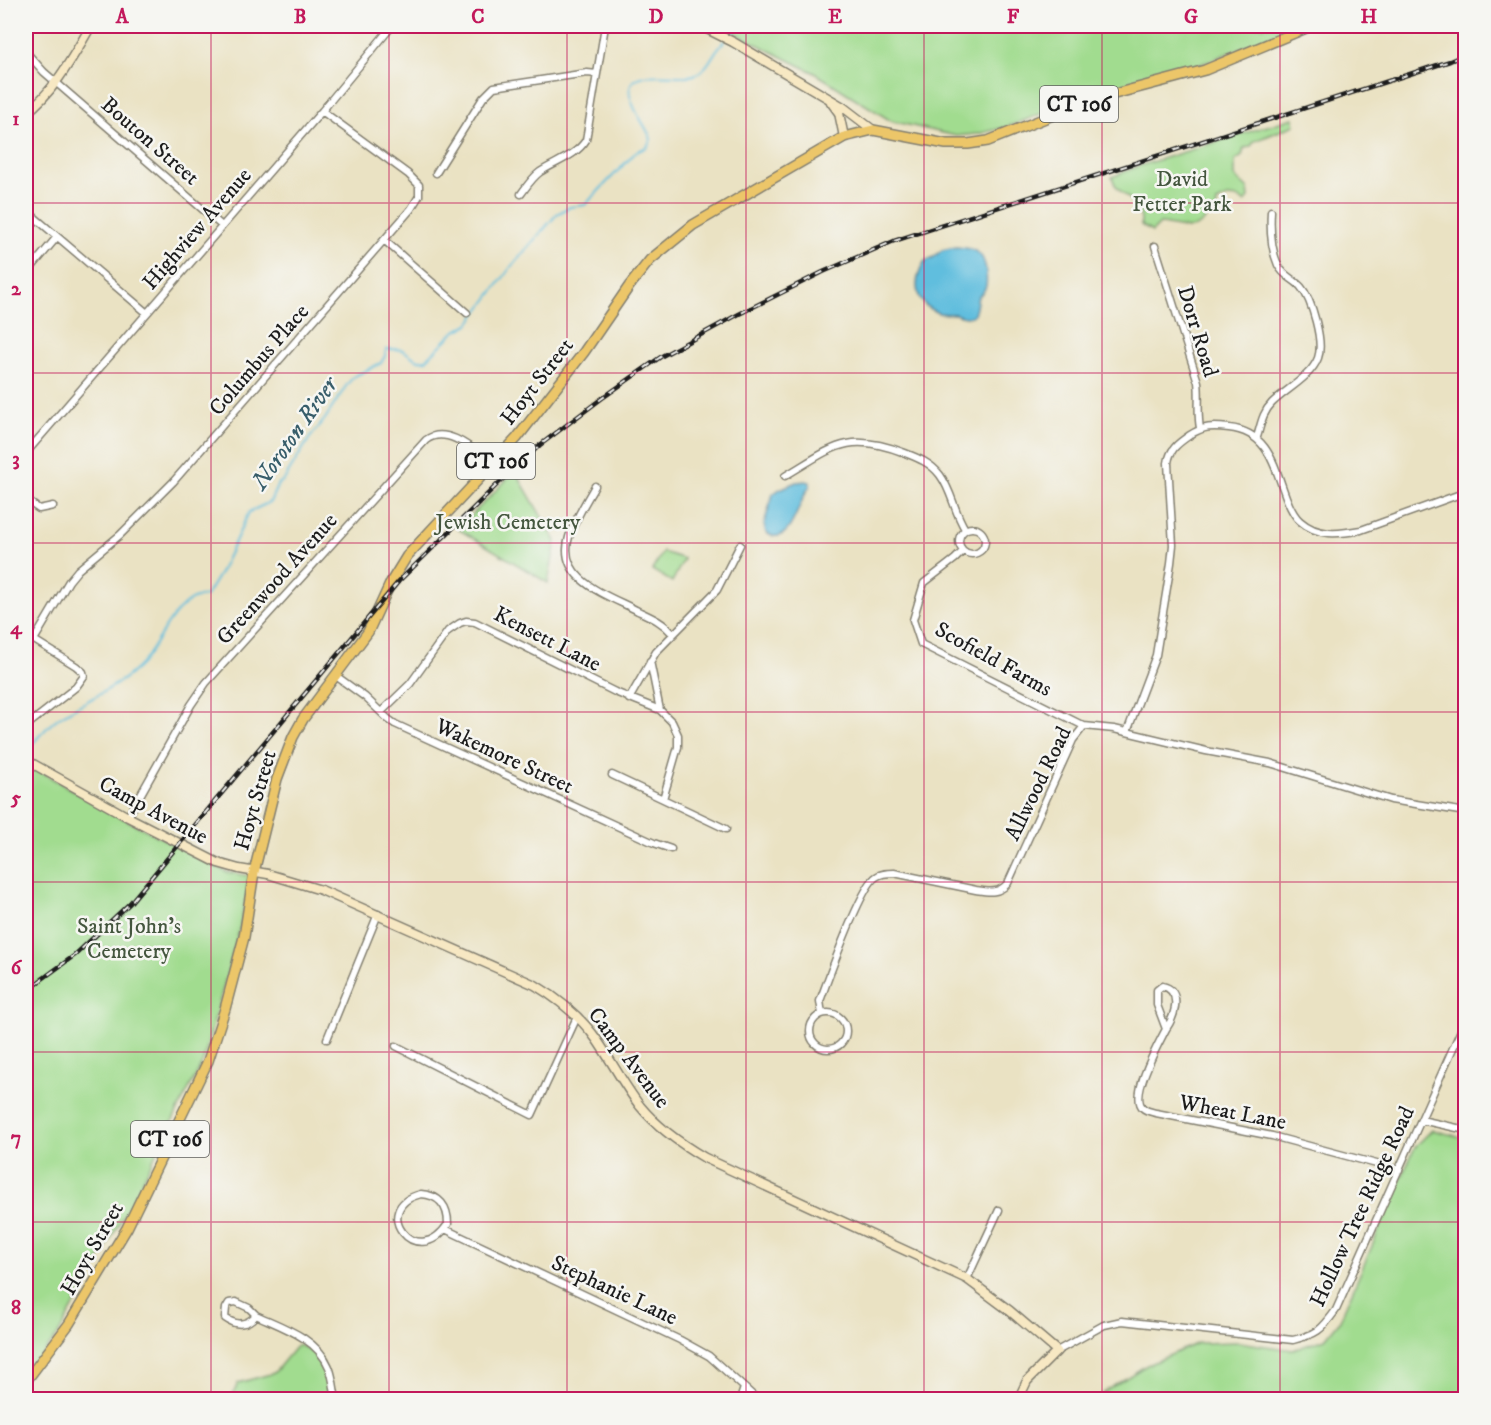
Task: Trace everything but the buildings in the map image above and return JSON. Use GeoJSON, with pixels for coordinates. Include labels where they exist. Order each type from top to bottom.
{"type":"FeatureCollection","features":[{"type":"Feature","properties":{"kind":"main road","name":"Hoyt Street"},"geometry":{"type":"LineString","coordinates":[[26,1382],[69,1324],[127,1228],[208,1061],[225,1009],[244,937],[254,872],[283,759],[303,719],[373,623],[391,582],[407,556],[517,438],[655,255],[693,225],[844,137],[873,129],[952,145],[988,141],[1088,101],[1205,70],[1311,26]]}},
{"type":"Feature","properties":{"kind":"street"},"geometry":{"type":"LineString","coordinates":[[26,113],[56,82],[92,26]]}},
{"type":"Feature","properties":{"kind":"street","name":"Highview Avenue"},"geometry":{"type":"LineString","coordinates":[[26,453],[322,111],[392,26]]}},
{"type":"Feature","properties":{"kind":"street"},"geometry":{"type":"LineString","coordinates":[[521,194],[539,173],[583,145],[589,129],[605,26]]}},
{"type":"Feature","properties":{"kind":"street"},"geometry":{"type":"LineString","coordinates":[[701,26],[734,42],[858,117],[873,129]]}},
{"type":"Feature","properties":{"kind":"street","name":"Bouton Street"},"geometry":{"type":"LineString","coordinates":[[26,52],[44,72],[222,226]]}},
{"type":"Feature","properties":{"kind":"street"},"geometry":{"type":"LineString","coordinates":[[436,173],[483,98],[494,87],[587,73],[597,74]]}},
{"type":"Feature","properties":{"kind":"street"},"geometry":{"type":"LineString","coordinates":[[831,101],[839,114],[844,137]]}},
{"type":"Feature","properties":{"kind":"street","name":"Columbus Place"},"geometry":{"type":"LineString","coordinates":[[34,640],[78,570],[120,535],[173,483],[411,209],[419,196],[419,185],[408,174],[322,111]]}},
{"type":"Feature","properties":{"kind":"street"},"geometry":{"type":"LineString","coordinates":[[26,210],[147,313]]}},
{"type":"Feature","properties":{"kind":"street"},"geometry":{"type":"LineString","coordinates":[[1257,436],[1264,414],[1271,404],[1308,371],[1318,359],[1319,351],[1314,316],[1308,298],[1299,285],[1283,274],[1276,259],[1271,233],[1271,211]]}},
{"type":"Feature","properties":{"kind":"street"},"geometry":{"type":"LineString","coordinates":[[26,274],[57,237]]}},
{"type":"Feature","properties":{"kind":"street"},"geometry":{"type":"LineString","coordinates":[[384,240],[467,313]]}},
{"type":"Feature","properties":{"kind":"street","name":"Dorr Road"},"geometry":{"type":"LineString","coordinates":[[1155,246],[1198,382],[1200,428]]}},
{"type":"Feature","properties":{"kind":"street"},"geometry":{"type":"LineString","coordinates":[[1127,732],[1156,655],[1173,545],[1169,456],[1179,442],[1200,428],[1233,428],[1257,436],[1273,462],[1294,513],[1300,521],[1325,534],[1361,530],[1466,492]]}},
{"type":"Feature","properties":{"kind":"street","name":"Greenwood Avenue"},"geometry":{"type":"LineString","coordinates":[[128,817],[191,705],[206,683],[422,444],[432,436],[448,436],[493,464]]}},
{"type":"Feature","properties":{"kind":"street"},"geometry":{"type":"LineString","coordinates":[[785,476],[841,444],[870,442],[916,457],[936,470],[946,484],[965,530],[959,540],[963,551]]}},
{"type":"Feature","properties":{"kind":"street"},"geometry":{"type":"LineString","coordinates":[[595,486],[569,538],[567,554],[572,568],[586,583],[663,623],[673,634]]}},
{"type":"Feature","properties":{"kind":"street"},"geometry":{"type":"LineString","coordinates":[[26,500],[39,509],[53,506]]}},
{"type":"Feature","properties":{"kind":"street","name":"Scofield Farms"},"geometry":{"type":"LineString","coordinates":[[965,530],[973,528],[980,531],[985,538],[985,543],[983,548],[976,553],[963,551],[924,583],[913,620],[921,644],[1084,726]]}},
{"type":"Feature","properties":{"kind":"street"},"geometry":{"type":"LineString","coordinates":[[629,699],[650,661],[673,634],[717,590],[740,545]]}},
{"type":"Feature","properties":{"kind":"street","name":"Kensett Lane"},"geometry":{"type":"LineString","coordinates":[[381,712],[410,684],[448,631],[453,626],[466,621],[483,625],[629,699],[660,710]]}},
{"type":"Feature","properties":{"kind":"street"},"geometry":{"type":"LineString","coordinates":[[26,635],[76,666],[84,676],[76,687],[26,726]]}},
{"type":"Feature","properties":{"kind":"street"},"geometry":{"type":"LineString","coordinates":[[650,661],[660,710],[672,722],[678,735],[678,747],[663,799]]}},
{"type":"Feature","properties":{"kind":"street","name":"Wakemore Street"},"geometry":{"type":"LineString","coordinates":[[336,676],[365,697],[388,720],[404,729],[671,849]]}},
{"type":"Feature","properties":{"kind":"street","name":"Allwood Road"},"geometry":{"type":"LineString","coordinates":[[822,1014],[820,1001],[859,903],[871,881],[883,874],[894,873],[983,891],[999,891],[1004,888],[1008,884],[1073,741],[1084,726],[1127,732],[1206,751],[1270,762],[1391,800],[1466,812]]}},
{"type":"Feature","properties":{"kind":"street","name":"Camp Avenue"},"geometry":{"type":"LineString","coordinates":[[26,760],[128,817],[218,863],[321,890],[536,985],[559,999],[577,1017],[596,1039],[642,1108],[681,1144],[705,1158],[967,1279],[1010,1311],[1057,1351]]}},
{"type":"Feature","properties":{"kind":"street"},"geometry":{"type":"LineString","coordinates":[[612,776],[726,829]]}},
{"type":"Feature","properties":{"kind":"street"},"geometry":{"type":"LineString","coordinates":[[327,1039],[378,914]]}},
{"type":"Feature","properties":{"kind":"street","name":"Wheat Lane"},"geometry":{"type":"LineString","coordinates":[[1166,1029],[1156,999],[1157,990],[1162,986],[1173,991],[1175,1000],[1173,1014],[1140,1090],[1139,1102],[1143,1108],[1156,1113],[1282,1138],[1400,1170]]}},
{"type":"Feature","properties":{"kind":"street","name":"Allwood Road"},"geometry":{"type":"LineString","coordinates":[[822,1014],[837,1015],[845,1024],[846,1035],[836,1047],[825,1048],[815,1044],[812,1039],[810,1033],[812,1022],[822,1014]]}},
{"type":"Feature","properties":{"kind":"street"},"geometry":{"type":"LineString","coordinates":[[396,1046],[532,1115],[577,1017]]}},
{"type":"Feature","properties":{"kind":"street","name":"Hollow Tree Ridge Road"},"geometry":{"type":"LineString","coordinates":[[1018,1400],[1027,1381],[1057,1351],[1104,1325],[1122,1321],[1293,1340],[1313,1335],[1324,1326],[1336,1310],[1466,1019]]}},
{"type":"Feature","properties":{"kind":"street"},"geometry":{"type":"LineString","coordinates":[[1421,1120],[1466,1130]]}},
{"type":"Feature","properties":{"kind":"street"},"geometry":{"type":"LineString","coordinates":[[421,1194],[432,1196],[439,1199],[447,1210],[448,1224],[445,1229],[431,1239],[416,1242],[408,1239],[402,1232],[397,1214],[407,1199],[421,1194]]}},
{"type":"Feature","properties":{"kind":"street"},"geometry":{"type":"LineString","coordinates":[[967,1279],[999,1210]]}},
{"type":"Feature","properties":{"kind":"street","name":"Stephanie Lane"},"geometry":{"type":"LineString","coordinates":[[445,1229],[680,1340],[709,1356],[758,1400]]}},
{"type":"Feature","properties":{"kind":"street"},"geometry":{"type":"LineString","coordinates":[[256,1315],[252,1320],[240,1325],[225,1318],[229,1303],[236,1302],[315,1346],[324,1356],[330,1369],[336,1400]]}},
{"type":"Feature","properties":{"kind":"street"},"geometry":{"type":"LineString","coordinates":[[740,1400],[744,1388]]}},
{"type":"Feature","properties":{"kind":"green space"},"geometry":{"type":"Polygon","coordinates":[[[720,26],[1296,26],[1191,68],[1098,92],[1007,127],[956,136],[891,121],[815,73],[720,26]]]}},
{"type":"Feature","properties":{"kind":"green space","name":"David Fetter Park"},"geometry":{"type":"Polygon","coordinates":[[[1293,118],[1295,125],[1255,141],[1250,147],[1244,148],[1242,156],[1235,161],[1235,177],[1248,189],[1249,198],[1244,202],[1239,198],[1227,197],[1217,202],[1216,212],[1209,214],[1199,226],[1193,228],[1160,224],[1152,232],[1141,225],[1138,208],[1119,190],[1112,177],[1139,166],[1293,118]]]}},
{"type":"Feature","properties":{"kind":"green space","name":"Jewish Cemetery"},"geometry":{"type":"Polygon","coordinates":[[[515,471],[556,541],[548,583],[458,529],[515,471]]]}},
{"type":"Feature","properties":{"kind":"green space"},"geometry":{"type":"Polygon","coordinates":[[[663,552],[684,559],[672,582],[652,570],[663,552]]]}},
{"type":"Feature","properties":{"kind":"green space","name":"Saint John's Cemetery"},"geometry":{"type":"Polygon","coordinates":[[[26,763],[96,804],[227,872],[250,876],[240,926],[203,1061],[136,1193],[59,1333],[26,1375],[26,763]]]}},
{"type":"Feature","properties":{"kind":"green space"},"geometry":{"type":"Polygon","coordinates":[[[1432,1130],[1465,1138],[1465,1399],[1098,1399],[1107,1390],[1145,1366],[1198,1343],[1239,1342],[1293,1350],[1325,1339],[1339,1322],[1415,1147],[1432,1130]]]}},
{"type":"Feature","properties":{"kind":"green space"},"geometry":{"type":"Polygon","coordinates":[[[298,1344],[319,1356],[327,1374],[330,1399],[231,1399],[238,1383],[274,1373],[298,1344]]]}},
{"type":"Feature","properties":{"kind":"water"},"geometry":{"type":"Polygon","coordinates":[[[956,247],[968,248],[977,252],[981,255],[985,265],[986,286],[978,297],[973,315],[969,317],[936,312],[928,308],[917,290],[918,276],[925,261],[942,250],[956,247]]]}},
{"type":"Feature","properties":{"kind":"water"},"geometry":{"type":"Polygon","coordinates":[[[796,482],[810,482],[810,486],[788,529],[782,535],[775,536],[766,533],[764,524],[773,494],[796,482]]]}},
{"type":"Feature","properties":{"kind":"waterway","name":"Noroton River"},"geometry":{"type":"LineString","coordinates":[[729,37],[739,26]]}},
{"type":"Feature","properties":{"kind":"waterway","name":"Noroton River"},"geometry":{"type":"LineString","coordinates":[[26,751],[58,718],[133,672],[142,663],[177,612],[195,598],[206,596],[220,573],[249,512],[270,502],[278,484],[284,480],[309,439],[353,377],[381,363],[386,349],[402,350],[416,359],[426,360],[454,332],[469,324],[511,267],[557,214],[570,207],[585,205],[636,152],[647,147],[651,139],[632,102],[630,89],[633,81],[651,75],[694,75],[708,64],[725,41]]}},
{"type":"Feature","properties":{"kind":"railway"},"geometry":{"type":"LineString","coordinates":[[26,991],[75,955],[130,903],[399,581],[540,445],[662,356],[823,272],[894,241],[1466,54]]}}]}
